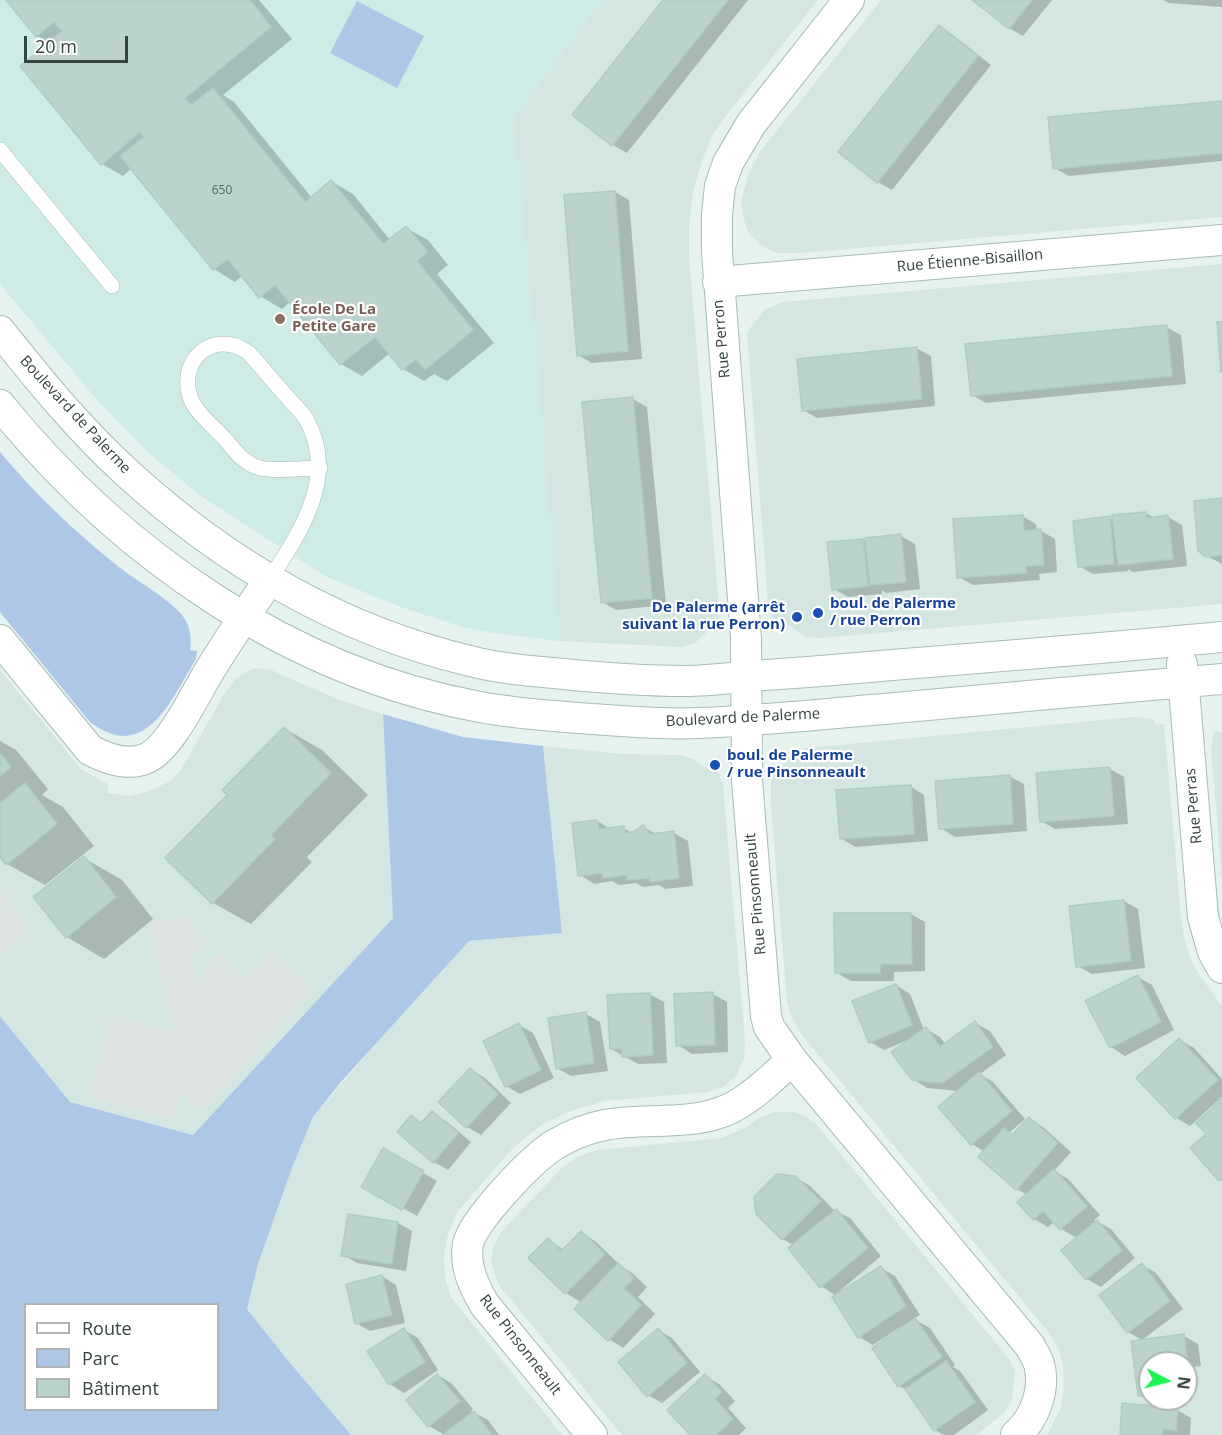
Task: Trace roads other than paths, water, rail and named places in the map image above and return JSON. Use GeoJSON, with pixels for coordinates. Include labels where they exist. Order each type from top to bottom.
{"type":"FeatureCollection","features":[{"type":"Feature","properties":{"kind":"street","name":"Rue Perron"},"geometry":{"type":"LineString","coordinates":[[747,720],[746,639],[718,282],[717,215],[720,186],[728,163],[751,124],[849,0]]}},
{"type":"Feature","properties":{"kind":"street","name":"Rue Étienne-Bisaillon"},"geometry":{"type":"LineString","coordinates":[[718,282],[1222,240]]}},
{"type":"Feature","properties":{"kind":"street","name":"Boulevard de Palerme"},"geometry":{"type":"LineString","coordinates":[[0,332],[56,399],[126,473],[185,522],[241,562],[328,612],[383,635],[472,662],[538,672],[622,679],[685,681],[1222,637]]}},
{"type":"Feature","properties":{"kind":"street","name":"Boulevard de Palerme"},"geometry":{"type":"LineString","coordinates":[[0,405],[62,476],[108,519],[192,585],[244,618],[309,651],[348,667],[408,688],[480,707],[554,716],[697,723],[1222,679]]}},
{"type":"Feature","properties":{"kind":"street"},"geometry":{"type":"LineString","coordinates":[[0,640],[90,750],[105,758],[122,762],[137,761],[149,758],[162,748],[269,580]]}},
{"type":"Feature","properties":{"kind":"street","name":"Rue Perras"},"geometry":{"type":"LineString","coordinates":[[1180,641],[1203,916],[1214,952],[1222,968]]}},
{"type":"Feature","properties":{"kind":"street","name":"Rue Pinsonneault"},"geometry":{"type":"LineString","coordinates":[[747,720],[747,780],[766,1016],[769,1027],[792,1060],[1030,1346],[1040,1371],[1040,1394],[1029,1421],[1016,1435]]}},
{"type":"Feature","properties":{"kind":"street","name":"Rue Pinsonneault"},"geometry":{"type":"LineString","coordinates":[[592,1435],[485,1305],[475,1288],[467,1257],[468,1243],[473,1231],[531,1162],[554,1145],[581,1132],[605,1125],[718,1114],[751,1096],[792,1060]]}},
{"type":"Feature","properties":{"kind":"lane"},"geometry":{"type":"LineString","coordinates":[[0,150],[112,286]]}},
{"type":"Feature","properties":{"kind":"lane"},"geometry":{"type":"LineString","coordinates":[[269,580],[311,509],[320,468],[320,455],[316,441],[306,418],[249,353],[239,346],[227,343],[214,344],[196,357],[188,385],[191,399],[243,459],[261,468],[320,468]]}},
{"type":"Feature","properties":{"kind":"place","name":"École De La Petite Gare"},"geometry":{"type":"Point","coordinates":[280,319]}},
{"type":"Feature","properties":{"kind":"place","name":"boul. de Palerme / rue Perron"},"geometry":{"type":"Point","coordinates":[818,613]}},
{"type":"Feature","properties":{"kind":"place","name":"De Palerme (arrêt suivant la rue Perron)"},"geometry":{"type":"Point","coordinates":[797,617]}},
{"type":"Feature","properties":{"kind":"place","name":"boul. de Palerme / rue Pinsonneault"},"geometry":{"type":"Point","coordinates":[715,765]}}]}
